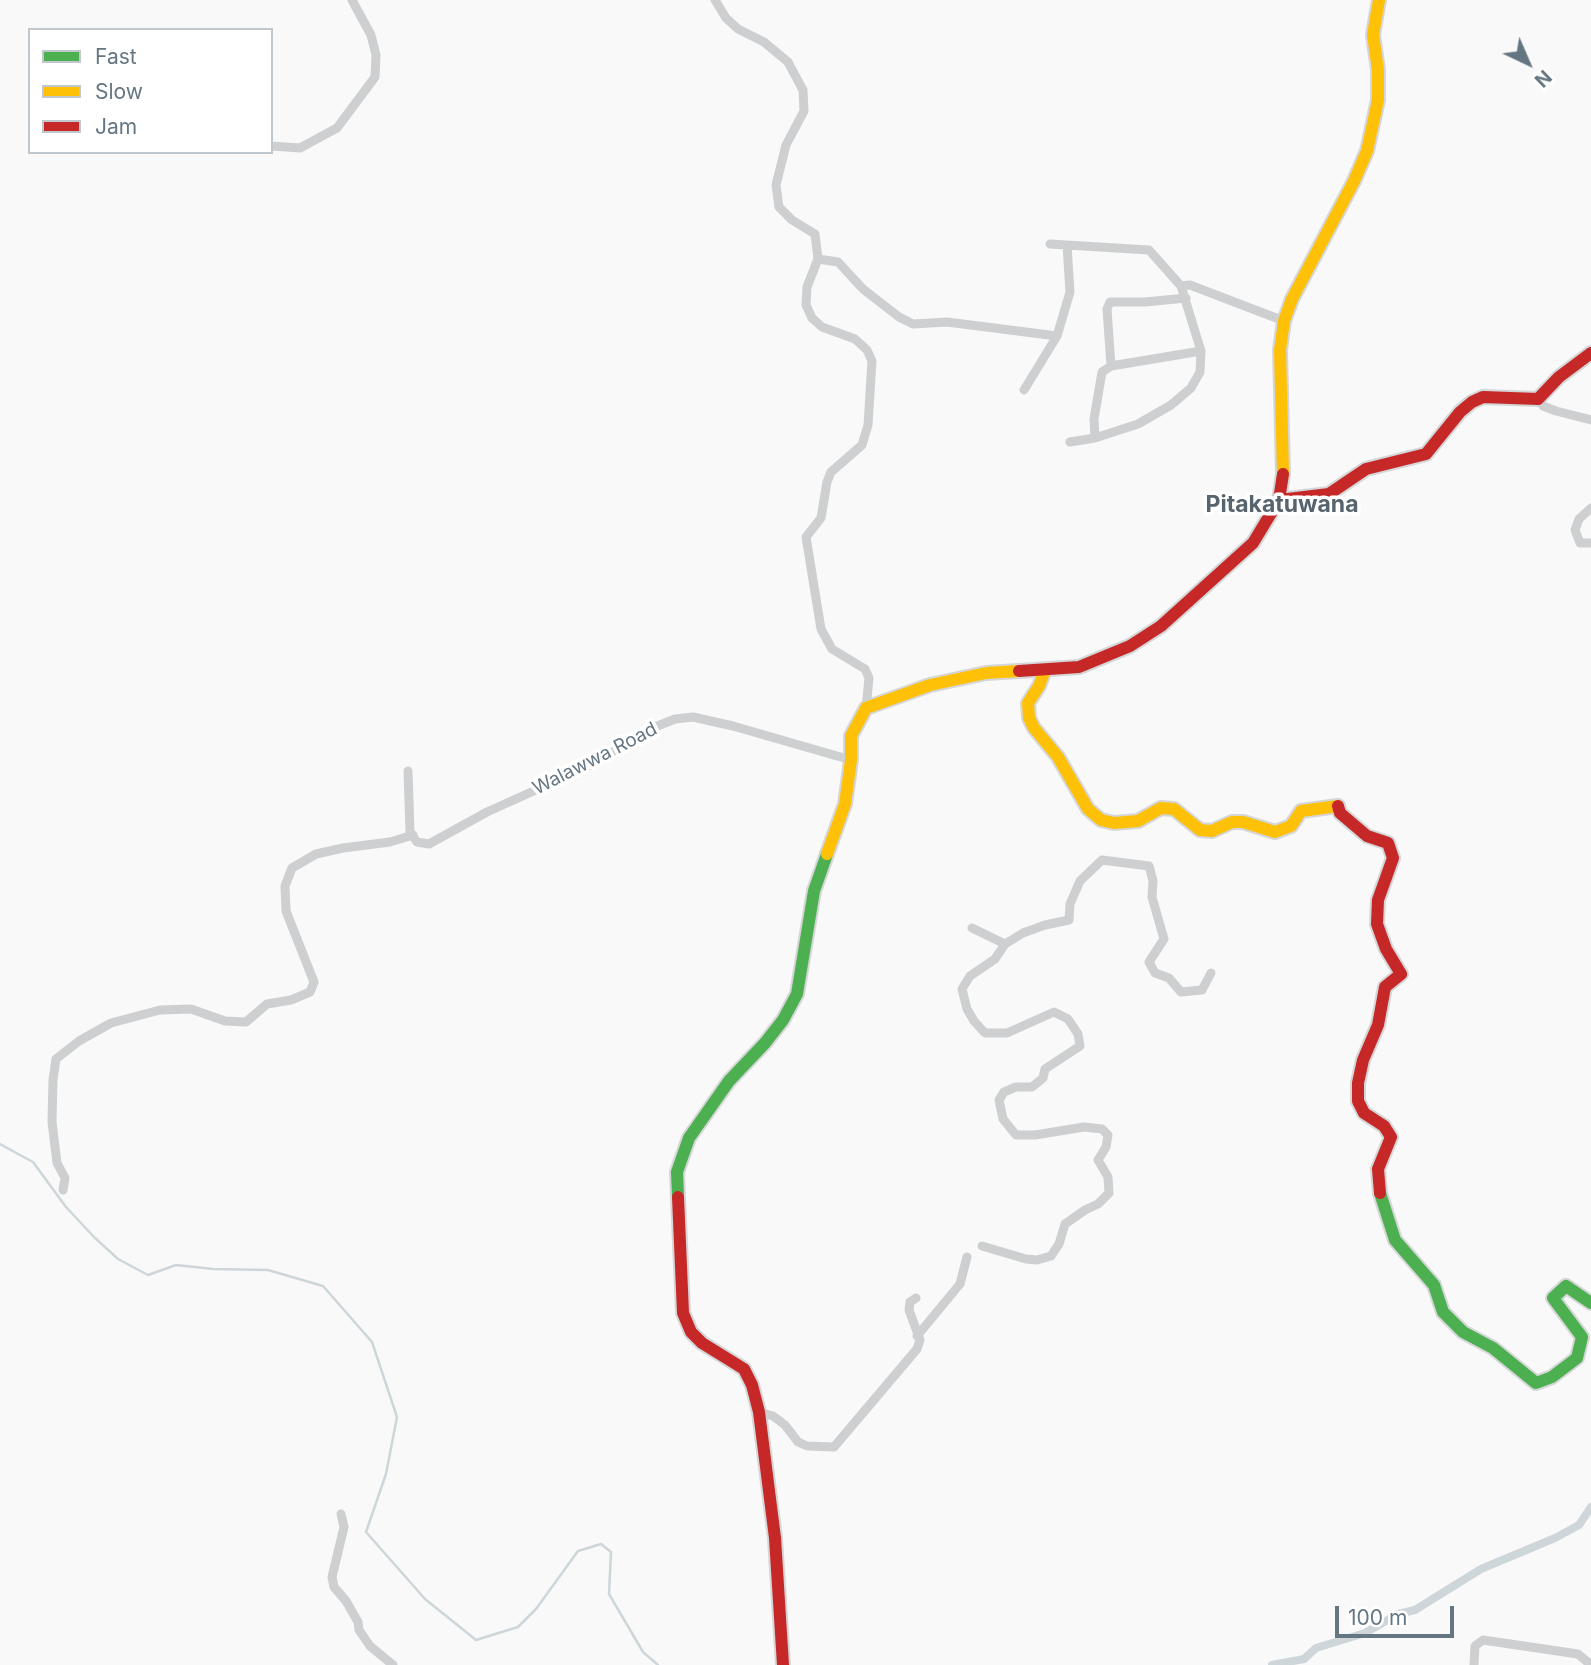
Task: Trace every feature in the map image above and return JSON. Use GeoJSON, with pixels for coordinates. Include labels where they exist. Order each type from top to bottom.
{"type":"FeatureCollection","features":[{"type":"Feature","properties":{"kind":"main road"},"geometry":{"type":"LineString","coordinates":[[783,1665],[775,1538],[759,1412],[752,1385],[744,1369],[702,1343],[691,1332],[683,1314],[677,1172],[689,1138],[729,1081],[783,1020],[797,994],[814,891],[845,804],[852,736],[866,708],[930,685],[986,673],[1079,667],[1101,659],[1130,646],[1160,626],[1254,543],[1279,500],[1283,484],[1280,350],[1283,321],[1354,181],[1367,151],[1375,122],[1378,70],[1373,35],[1379,0]]}},
{"type":"Feature","properties":{"kind":"main road"},"geometry":{"type":"LineString","coordinates":[[1279,500],[1329,494],[1366,469],[1426,454],[1460,412],[1483,397],[1538,399],[1559,377],[1591,353]]}},
{"type":"Feature","properties":{"kind":"main road"},"geometry":{"type":"LineString","coordinates":[[1045,670],[1028,703],[1030,718],[1034,728],[1058,757],[1088,808],[1101,820],[1138,821],[1161,808],[1174,809],[1200,830],[1212,831],[1233,822],[1243,822],[1275,832],[1291,826],[1301,811],[1338,805],[1340,813],[1367,836],[1388,843],[1393,858],[1378,900],[1377,924],[1386,949],[1401,974],[1385,988],[1378,1025],[1363,1060],[1357,1101],[1364,1113],[1384,1126],[1391,1136],[1378,1169],[1380,1192],[1395,1240],[1434,1286],[1443,1312],[1463,1332],[1493,1348],[1536,1382],[1552,1377],[1577,1358],[1582,1337],[1553,1298],[1566,1286],[1591,1303]]}},
{"type":"Feature","properties":{"kind":"street"},"geometry":{"type":"LineString","coordinates":[[273,146],[300,148],[337,128],[374,77],[376,55],[371,35],[352,0]]}},
{"type":"Feature","properties":{"kind":"street"},"geometry":{"type":"LineString","coordinates":[[715,0],[726,18],[738,29],[764,42],[789,61],[803,90],[804,111],[786,145],[776,185],[779,206],[792,220],[816,234],[818,259],[807,287],[806,304],[812,318],[822,327],[855,339],[867,350],[872,361],[868,425],[862,445],[831,472],[821,518],[806,537],[821,629],[832,649],[865,669],[869,678],[866,708]]}},
{"type":"Feature","properties":{"kind":"street"},"geometry":{"type":"LineString","coordinates":[[1050,244],[1149,250],[1181,286],[1201,351],[1200,372],[1196,380],[1191,388],[1171,405],[1138,424],[1095,439],[1070,442]]}},
{"type":"Feature","properties":{"kind":"street"},"geometry":{"type":"LineString","coordinates":[[1024,390],[1057,336],[1070,292],[1068,245]]}},
{"type":"Feature","properties":{"kind":"street"},"geometry":{"type":"LineString","coordinates":[[818,259],[838,262],[863,289],[899,317],[913,324],[947,322],[1057,336]]}},
{"type":"Feature","properties":{"kind":"street"},"geometry":{"type":"LineString","coordinates":[[1181,286],[1190,285],[1283,321]]}},
{"type":"Feature","properties":{"kind":"street"},"geometry":{"type":"LineString","coordinates":[[1111,366],[1107,309],[1110,302],[1185,298]]}},
{"type":"Feature","properties":{"kind":"street"},"geometry":{"type":"LineString","coordinates":[[1095,439],[1094,419],[1102,372],[1111,366],[1201,351]]}},
{"type":"Feature","properties":{"kind":"street"},"geometry":{"type":"LineString","coordinates":[[1538,399],[1543,406],[1591,420]]}},
{"type":"Feature","properties":{"kind":"street"},"geometry":{"type":"LineString","coordinates":[[1591,508],[1583,514],[1574,530],[1580,543],[1591,543]]}},
{"type":"Feature","properties":{"kind":"street","name":"Walawwa Road"},"geometry":{"type":"LineString","coordinates":[[412,835],[417,842],[429,844],[487,812],[589,766],[650,729],[675,719],[692,717],[733,726],[851,760]]}},
{"type":"Feature","properties":{"kind":"street"},"geometry":{"type":"LineString","coordinates":[[63,1191],[65,1178],[57,1163],[52,1122],[56,1059],[79,1041],[111,1023],[160,1010],[191,1009],[225,1021],[246,1022],[267,1004],[291,1000],[310,992],[314,982],[286,911],[285,886],[292,869],[316,854],[390,842],[412,835],[408,771]]}},
{"type":"Feature","properties":{"kind":"street"},"geometry":{"type":"LineString","coordinates":[[982,1246],[1037,1261],[1051,1256],[1059,1244],[1065,1224],[1098,1204],[1109,1193],[1108,1177],[1098,1160],[1106,1147],[1108,1135],[1102,1129],[1084,1127],[1035,1135],[1016,1135],[1003,1119],[999,1100],[1004,1091],[1016,1087],[1032,1087],[1043,1078],[1045,1069],[1080,1046],[1078,1034],[1068,1019],[1054,1012],[1007,1033],[985,1033],[967,1009],[962,989],[970,976],[995,959],[1005,944],[1045,925],[1069,920],[1070,904],[1080,881],[1102,860],[1149,866],[1153,881],[1152,897],[1164,939],[1149,962],[1155,973],[1169,978],[1181,992],[1202,990],[1211,973]]}},
{"type":"Feature","properties":{"kind":"street"},"geometry":{"type":"LineString","coordinates":[[972,928],[1005,944]]}},
{"type":"Feature","properties":{"kind":"street"},"geometry":{"type":"LineString","coordinates":[[917,1336],[960,1284],[967,1257]]}},
{"type":"Feature","properties":{"kind":"street"},"geometry":{"type":"LineString","coordinates":[[759,1412],[773,1416],[785,1425],[798,1442],[807,1446],[834,1447],[917,1349],[920,1340],[909,1310],[910,1302],[916,1298]]}},
{"type":"Feature","properties":{"kind":"street"},"geometry":{"type":"LineString","coordinates":[[341,1514],[344,1527],[332,1577],[334,1587],[346,1601],[358,1622],[359,1630],[370,1646],[393,1665]]}},
{"type":"Feature","properties":{"kind":"street"},"geometry":{"type":"LineString","coordinates":[[1474,1665],[1475,1646],[1483,1640],[1578,1654],[1591,1665]]}},
{"type":"Feature","properties":{"kind":"waterway"},"geometry":{"type":"LineString","coordinates":[[0,1144],[33,1162],[66,1207],[94,1237],[118,1259],[148,1275],[176,1265],[268,1270],[323,1286],[372,1342],[397,1417],[386,1474],[366,1532],[425,1599],[476,1640],[518,1627],[536,1609],[578,1551],[601,1544],[611,1552],[609,1594],[643,1652],[658,1665]]}},
{"type":"Feature","properties":{"kind":"waterway"},"geometry":{"type":"LineString","coordinates":[[1272,1665],[1304,1659],[1316,1648],[1365,1633],[1398,1614],[1415,1610],[1481,1569],[1579,1525],[1591,1507]]}},
{"type":"Feature","properties":{"kind":"traffic: fast"},"geometry":{"type":"LineString","coordinates":[[678,1197],[677,1172],[689,1138],[729,1081],[783,1020],[797,994],[814,891],[827,854]]}},
{"type":"Feature","properties":{"kind":"traffic: fast"},"geometry":{"type":"LineString","coordinates":[[1380,1193],[1395,1240],[1434,1285],[1443,1312],[1463,1332],[1493,1348],[1536,1383],[1552,1377],[1577,1358],[1582,1337],[1553,1298],[1566,1286],[1591,1303]]}},
{"type":"Feature","properties":{"kind":"traffic: slow"},"geometry":{"type":"LineString","coordinates":[[1283,474],[1280,350],[1284,321],[1292,299],[1367,151],[1378,100],[1378,70],[1373,35],[1379,0]]}},
{"type":"Feature","properties":{"kind":"traffic: slow"},"geometry":{"type":"LineString","coordinates":[[1045,670],[1028,703],[1029,718],[1058,757],[1088,809],[1101,820],[1114,823],[1138,821],[1161,808],[1174,809],[1200,830],[1212,831],[1232,822],[1243,822],[1275,832],[1291,826],[1301,811],[1338,806]]}},
{"type":"Feature","properties":{"kind":"traffic: slow"},"geometry":{"type":"LineString","coordinates":[[827,854],[845,804],[851,760],[851,736],[866,708],[930,685],[986,673],[1019,671]]}},
{"type":"Feature","properties":{"kind":"traffic: jam"},"geometry":{"type":"LineString","coordinates":[[1279,500],[1329,494],[1366,469],[1426,454],[1460,412],[1472,402],[1483,397],[1538,399],[1559,377],[1591,353]]}},
{"type":"Feature","properties":{"kind":"traffic: jam"},"geometry":{"type":"LineString","coordinates":[[1019,671],[1079,667],[1130,646],[1161,626],[1253,543],[1279,500],[1283,474]]}},
{"type":"Feature","properties":{"kind":"traffic: jam"},"geometry":{"type":"LineString","coordinates":[[1338,806],[1340,813],[1367,836],[1388,843],[1393,858],[1378,900],[1377,924],[1386,949],[1401,974],[1385,987],[1378,1025],[1363,1060],[1358,1083],[1358,1101],[1364,1113],[1384,1126],[1391,1137],[1378,1169],[1380,1193]]}},
{"type":"Feature","properties":{"kind":"traffic: jam"},"geometry":{"type":"LineString","coordinates":[[678,1197],[683,1313],[691,1332],[702,1343],[744,1369],[752,1385],[759,1412],[775,1538],[783,1665]]}},
{"type":"Feature","properties":{"kind":"district","name":"Pitakatuwana"},"geometry":{"type":"Point","coordinates":[1282,505]}}]}
